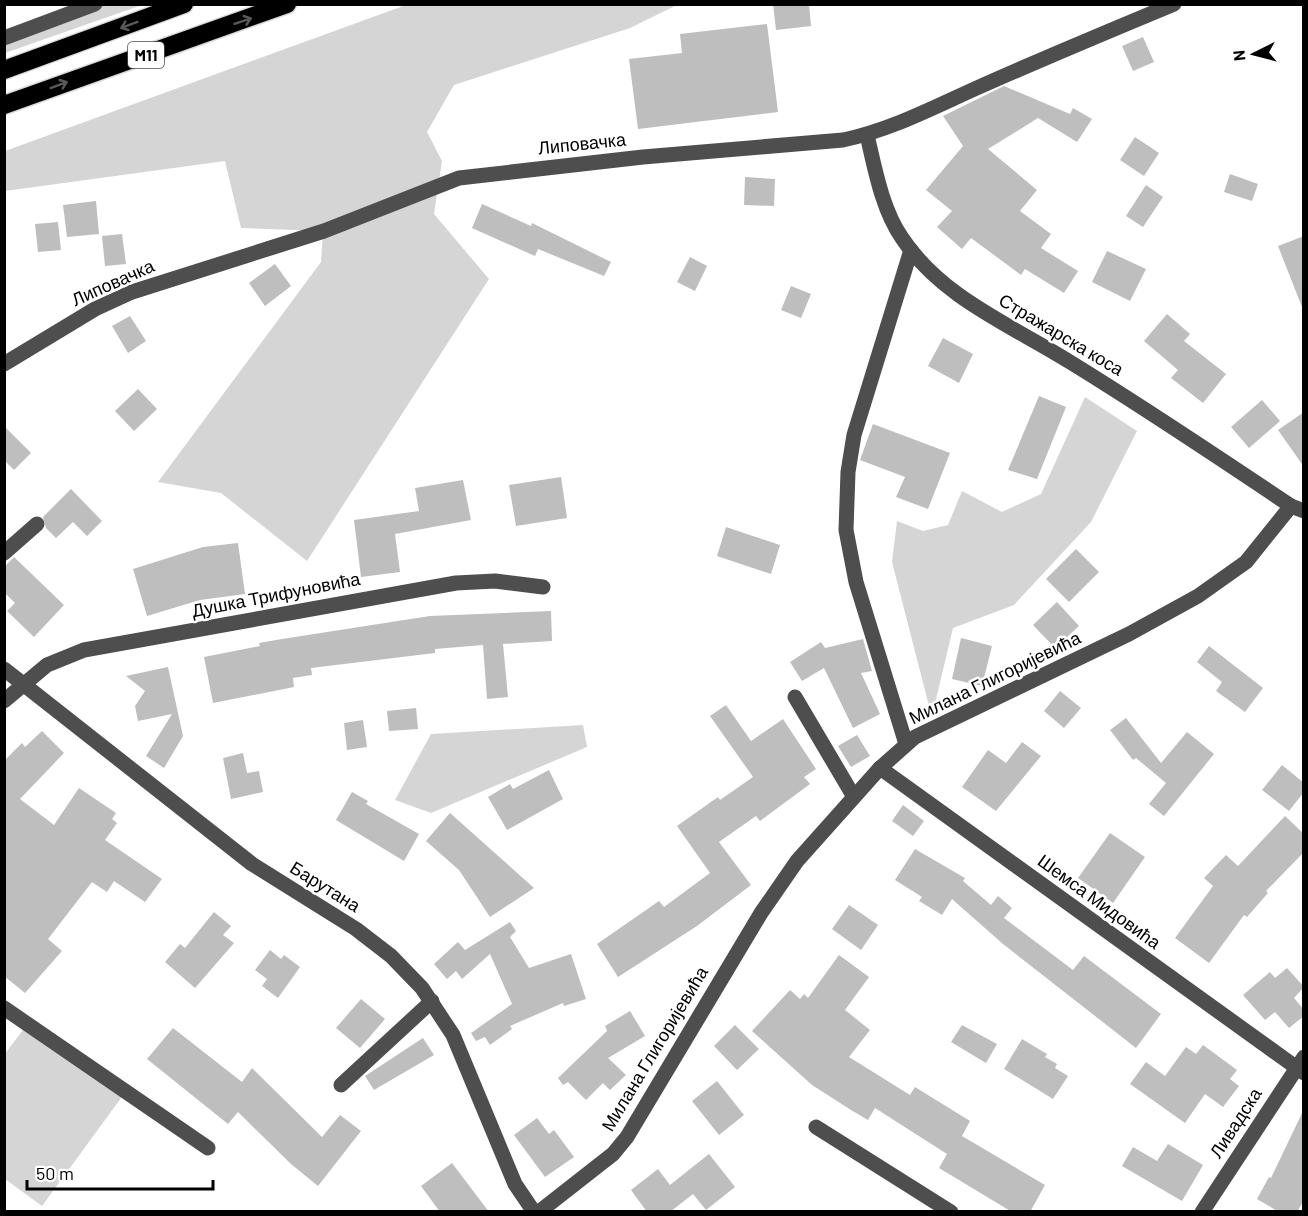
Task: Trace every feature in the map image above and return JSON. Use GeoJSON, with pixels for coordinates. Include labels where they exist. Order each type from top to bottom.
{"type":"FeatureCollection","features":[{"type":"Feature","properties":{"kind":"highway","name":"M11"},"geometry":{"type":"LineString","coordinates":[[4,70],[184,4]]}},
{"type":"Feature","properties":{"kind":"highway","name":"M11"},"geometry":{"type":"LineString","coordinates":[[4,105],[287,4]]}},
{"type":"Feature","properties":{"kind":"street"},"geometry":{"type":"LineString","coordinates":[[4,38],[95,4]]}},
{"type":"Feature","properties":{"kind":"street","name":"Липовачка"},"geometry":{"type":"LineString","coordinates":[[4,364],[95,309],[132,292],[324,231],[459,178],[643,157],[843,140],[867,135],[929,111],[1088,39],[1174,4]]}},
{"type":"Feature","properties":{"kind":"street","name":"Стражарска коса"},"geometry":{"type":"LineString","coordinates":[[867,135],[876,176],[892,220],[911,250],[949,288],[982,311],[1177,429],[1297,509]]}},
{"type":"Feature","properties":{"kind":"street"},"geometry":{"type":"LineString","coordinates":[[906,744],[856,582],[846,530],[846,514],[854,435],[911,250]]}},
{"type":"Feature","properties":{"kind":"street","name":"Милана Глигоријевића"},"geometry":{"type":"LineString","coordinates":[[539,1212],[613,1154],[627,1137],[773,894],[814,839],[880,768],[906,744],[1129,634],[1198,596],[1246,562],[1297,509]]}},
{"type":"Feature","properties":{"kind":"street"},"geometry":{"type":"LineString","coordinates":[[4,553],[37,524]]}},
{"type":"Feature","properties":{"kind":"street","name":"Душка Трифуновића"},"geometry":{"type":"LineString","coordinates":[[4,701],[47,665],[84,650],[456,583],[495,581],[543,587]]}},
{"type":"Feature","properties":{"kind":"street","name":"Барутана"},"geometry":{"type":"LineString","coordinates":[[4,669],[252,864],[356,929],[391,956],[432,1001],[453,1035],[514,1184],[534,1212]]}},
{"type":"Feature","properties":{"kind":"street"},"geometry":{"type":"LineString","coordinates":[[795,697],[854,798]]}},
{"type":"Feature","properties":{"kind":"street","name":"Шемса Мидовића"},"geometry":{"type":"LineString","coordinates":[[880,768],[1301,1066]]}},
{"type":"Feature","properties":{"kind":"street"},"geometry":{"type":"LineString","coordinates":[[341,1085],[432,1001]]}},
{"type":"Feature","properties":{"kind":"street"},"geometry":{"type":"LineString","coordinates":[[4,1008],[208,1148]]}},
{"type":"Feature","properties":{"kind":"street","name":"Ливадска"},"geometry":{"type":"LineString","coordinates":[[1202,1212],[1301,1066]]}},
{"type":"Feature","properties":{"kind":"street"},"geometry":{"type":"LineString","coordinates":[[816,1127],[951,1212]]}},
{"type":"Feature","properties":{"kind":"shaded area"},"geometry":{"type":"Polygon","coordinates":[[[96,5],[142,5],[5,53],[4,38],[96,5]]]}},
{"type":"Feature","properties":{"kind":"shaded area"},"geometry":{"type":"Polygon","coordinates":[[[406,5],[677,5],[630,28],[454,85],[427,132],[442,161],[434,214],[489,279],[307,561],[221,493],[158,482],[321,262],[323,231],[241,228],[225,161],[5,191],[5,151],[406,5]]]}},
{"type":"Feature","properties":{"kind":"shaded area"},"geometry":{"type":"Polygon","coordinates":[[[1085,397],[1137,431],[1091,522],[1014,605],[953,628],[933,712],[929,706],[892,562],[897,521],[923,531],[948,525],[962,491],[1002,512],[1041,494],[1085,397]]]}},
{"type":"Feature","properties":{"kind":"shaded area"},"geometry":{"type":"Polygon","coordinates":[[[583,725],[587,747],[431,813],[395,800],[431,734],[583,725]]]}},
{"type":"Feature","properties":{"kind":"shaded area"},"geometry":{"type":"Polygon","coordinates":[[[29,1022],[124,1094],[42,1206],[5,1179],[4,1055],[29,1022]]]}},
{"type":"Feature","properties":{"kind":"building"},"geometry":{"type":"Polygon","coordinates":[[[773,4],[809,4],[811,26],[776,30],[773,4]]]}},
{"type":"Feature","properties":{"kind":"building"},"geometry":{"type":"Polygon","coordinates":[[[767,24],[778,112],[638,129],[629,59],[682,53],[680,34],[767,24]]]}},
{"type":"Feature","properties":{"kind":"building"},"geometry":{"type":"Polygon","coordinates":[[[1143,37],[1154,62],[1133,71],[1122,46],[1143,37]]]}},
{"type":"Feature","properties":{"kind":"building"},"geometry":{"type":"Polygon","coordinates":[[[1004,86],[1070,114],[1073,108],[1092,119],[1077,142],[1038,118],[988,149],[1037,190],[1020,211],[1051,234],[1041,248],[1078,271],[1064,293],[1025,269],[1021,275],[971,238],[962,249],[937,227],[952,211],[926,190],[963,146],[943,116],[1004,86]]]}},
{"type":"Feature","properties":{"kind":"building"},"geometry":{"type":"Polygon","coordinates":[[[1135,137],[1159,153],[1144,176],[1120,160],[1135,137]]]}},
{"type":"Feature","properties":{"kind":"building"},"geometry":{"type":"Polygon","coordinates":[[[1230,174],[1258,184],[1252,201],[1224,192],[1230,174]]]}},
{"type":"Feature","properties":{"kind":"building"},"geometry":{"type":"Polygon","coordinates":[[[745,177],[775,179],[774,206],[744,205],[745,177]]]}},
{"type":"Feature","properties":{"kind":"building"},"geometry":{"type":"Polygon","coordinates":[[[1146,185],[1163,197],[1143,227],[1126,216],[1146,185]]]}},
{"type":"Feature","properties":{"kind":"building"},"geometry":{"type":"Polygon","coordinates":[[[96,201],[99,234],[67,237],[63,205],[96,201]]]}},
{"type":"Feature","properties":{"kind":"building"},"geometry":{"type":"Polygon","coordinates":[[[482,204],[531,226],[532,223],[611,262],[604,276],[538,249],[535,256],[472,228],[482,204]]]}},
{"type":"Feature","properties":{"kind":"building"},"geometry":{"type":"Polygon","coordinates":[[[58,222],[61,250],[38,252],[35,224],[58,222]]]}},
{"type":"Feature","properties":{"kind":"building"},"geometry":{"type":"Polygon","coordinates":[[[122,234],[126,264],[105,266],[102,236],[122,234]]]}},
{"type":"Feature","properties":{"kind":"building"},"geometry":{"type":"Polygon","coordinates":[[[1304,236],[1304,307],[1302,307],[1278,246],[1304,236]]]}},
{"type":"Feature","properties":{"kind":"building"},"geometry":{"type":"Polygon","coordinates":[[[1107,251],[1146,269],[1130,301],[1092,282],[1107,251]]]}},
{"type":"Feature","properties":{"kind":"building"},"geometry":{"type":"Polygon","coordinates":[[[690,257],[707,266],[695,291],[677,282],[690,257]]]}},
{"type":"Feature","properties":{"kind":"building"},"geometry":{"type":"Polygon","coordinates":[[[275,264],[291,286],[265,306],[249,283],[275,264]]]}},
{"type":"Feature","properties":{"kind":"building"},"geometry":{"type":"Polygon","coordinates":[[[791,286],[811,294],[801,318],[781,310],[791,286]]]}},
{"type":"Feature","properties":{"kind":"building"},"geometry":{"type":"Polygon","coordinates":[[[1167,314],[1190,334],[1184,341],[1226,374],[1203,403],[1171,378],[1178,370],[1144,341],[1167,314]]]}},
{"type":"Feature","properties":{"kind":"building"},"geometry":{"type":"Polygon","coordinates":[[[130,316],[146,341],[128,353],[112,326],[130,316]]]}},
{"type":"Feature","properties":{"kind":"building"},"geometry":{"type":"Polygon","coordinates":[[[943,338],[973,354],[959,383],[928,366],[943,338]]]}},
{"type":"Feature","properties":{"kind":"building"},"geometry":{"type":"Polygon","coordinates":[[[138,389],[157,409],[134,431],[115,411],[138,389]]]}},
{"type":"Feature","properties":{"kind":"building"},"geometry":{"type":"Polygon","coordinates":[[[1039,396],[1066,407],[1037,479],[1008,470],[1039,396]]]}},
{"type":"Feature","properties":{"kind":"building"},"geometry":{"type":"Polygon","coordinates":[[[1262,400],[1280,421],[1249,448],[1231,427],[1262,400]]]}},
{"type":"Feature","properties":{"kind":"building"},"geometry":{"type":"Polygon","coordinates":[[[1304,412],[1304,467],[1278,430],[1304,412]]]}},
{"type":"Feature","properties":{"kind":"building"},"geometry":{"type":"Polygon","coordinates":[[[873,424],[950,453],[928,509],[896,497],[905,477],[860,460],[873,424]]]}},
{"type":"Feature","properties":{"kind":"building"},"geometry":{"type":"Polygon","coordinates":[[[4,426],[31,453],[14,470],[4,460],[4,426]]]}},
{"type":"Feature","properties":{"kind":"building"},"geometry":{"type":"Polygon","coordinates":[[[561,477],[567,518],[516,526],[509,485],[561,477]]]}},
{"type":"Feature","properties":{"kind":"building"},"geometry":{"type":"Polygon","coordinates":[[[463,480],[471,520],[395,534],[400,572],[361,577],[354,520],[419,511],[415,488],[463,480]]]}},
{"type":"Feature","properties":{"kind":"building"},"geometry":{"type":"Polygon","coordinates":[[[71,489],[102,521],[87,536],[73,522],[56,538],[46,528],[43,517],[71,489]]]}},
{"type":"Feature","properties":{"kind":"building"},"geometry":{"type":"Polygon","coordinates":[[[726,527],[780,545],[771,574],[717,556],[726,527]]]}},
{"type":"Feature","properties":{"kind":"building"},"geometry":{"type":"Polygon","coordinates":[[[238,543],[245,594],[200,600],[147,616],[133,569],[203,547],[238,543]]]}},
{"type":"Feature","properties":{"kind":"building"},"geometry":{"type":"Polygon","coordinates":[[[1076,549],[1099,572],[1069,602],[1046,579],[1076,549]]]}},
{"type":"Feature","properties":{"kind":"building"},"geometry":{"type":"Polygon","coordinates":[[[14,557],[64,605],[34,637],[7,611],[15,603],[4,592],[4,567],[14,557]]]}},
{"type":"Feature","properties":{"kind":"building"},"geometry":{"type":"Polygon","coordinates":[[[1057,602],[1079,626],[1055,648],[1033,625],[1057,602]]]}},
{"type":"Feature","properties":{"kind":"building"},"geometry":{"type":"Polygon","coordinates":[[[551,611],[552,641],[503,644],[508,697],[487,699],[483,645],[435,649],[435,653],[311,668],[312,675],[293,678],[294,687],[213,703],[204,657],[260,646],[259,643],[430,616],[551,611]]]}},
{"type":"Feature","properties":{"kind":"building"},"geometry":{"type":"Polygon","coordinates":[[[961,638],[992,646],[982,686],[952,679],[961,638]]]}},
{"type":"Feature","properties":{"kind":"building"},"geometry":{"type":"Polygon","coordinates":[[[863,639],[872,671],[861,673],[880,714],[853,728],[824,668],[802,681],[790,662],[821,642],[825,648],[863,639]]]}},
{"type":"Feature","properties":{"kind":"building"},"geometry":{"type":"Polygon","coordinates":[[[1209,646],[1263,688],[1245,712],[1216,691],[1222,682],[1197,662],[1209,646]]]}},
{"type":"Feature","properties":{"kind":"building"},"geometry":{"type":"Polygon","coordinates":[[[168,667],[183,736],[164,768],[146,756],[172,714],[138,721],[135,706],[145,691],[126,676],[168,667]]]}},
{"type":"Feature","properties":{"kind":"building"},"geometry":{"type":"Polygon","coordinates":[[[1060,691],[1081,708],[1064,728],[1044,711],[1060,691]]]}},
{"type":"Feature","properties":{"kind":"building"},"geometry":{"type":"Polygon","coordinates":[[[726,705],[751,741],[783,719],[816,769],[804,777],[810,784],[760,821],[756,816],[719,842],[751,885],[697,926],[618,977],[597,944],[659,901],[664,907],[710,873],[677,826],[718,797],[720,800],[753,777],[710,716],[726,705]]]}},
{"type":"Feature","properties":{"kind":"building"},"geometry":{"type":"Polygon","coordinates":[[[416,708],[418,729],[389,731],[387,711],[416,708]]]}},
{"type":"Feature","properties":{"kind":"building"},"geometry":{"type":"Polygon","coordinates":[[[1126,718],[1161,763],[1187,732],[1214,754],[1164,816],[1149,804],[1166,783],[1136,758],[1133,760],[1110,730],[1126,718]]]}},
{"type":"Feature","properties":{"kind":"building"},"geometry":{"type":"Polygon","coordinates":[[[363,720],[367,747],[347,750],[344,723],[363,720]]]}},
{"type":"Feature","properties":{"kind":"building"},"geometry":{"type":"Polygon","coordinates":[[[42,731],[64,753],[20,799],[54,825],[79,788],[116,813],[112,819],[117,823],[105,840],[162,879],[145,902],[114,881],[107,892],[92,882],[48,939],[62,951],[25,993],[4,976],[4,761],[22,743],[25,747],[42,731]]]}},
{"type":"Feature","properties":{"kind":"building"},"geometry":{"type":"Polygon","coordinates":[[[857,735],[870,756],[851,767],[838,746],[857,735]]]}},
{"type":"Feature","properties":{"kind":"building"},"geometry":{"type":"Polygon","coordinates":[[[1022,742],[1041,756],[996,811],[962,787],[988,750],[1006,763],[1022,742]]]}},
{"type":"Feature","properties":{"kind":"building"},"geometry":{"type":"Polygon","coordinates":[[[243,753],[247,773],[259,771],[263,792],[231,799],[223,758],[243,753]]]}},
{"type":"Feature","properties":{"kind":"building"},"geometry":{"type":"Polygon","coordinates":[[[1282,765],[1304,783],[1304,792],[1289,811],[1262,790],[1282,765]]]}},
{"type":"Feature","properties":{"kind":"building"},"geometry":{"type":"Polygon","coordinates":[[[549,770],[563,799],[507,830],[488,797],[510,784],[513,789],[549,770]]]}},
{"type":"Feature","properties":{"kind":"building"},"geometry":{"type":"Polygon","coordinates":[[[352,792],[368,801],[366,804],[419,834],[404,861],[336,820],[352,792]]]}},
{"type":"Feature","properties":{"kind":"building"},"geometry":{"type":"Polygon","coordinates":[[[903,805],[924,821],[913,836],[892,821],[903,805]]]}},
{"type":"Feature","properties":{"kind":"building"},"geometry":{"type":"Polygon","coordinates":[[[450,813],[534,888],[490,917],[459,870],[426,841],[450,813]]]}},
{"type":"Feature","properties":{"kind":"building"},"geometry":{"type":"Polygon","coordinates":[[[1285,816],[1304,834],[1304,852],[1266,891],[1268,893],[1247,917],[1244,915],[1209,963],[1175,938],[1213,886],[1204,878],[1226,855],[1238,866],[1285,816]]]}},
{"type":"Feature","properties":{"kind":"building"},"geometry":{"type":"Polygon","coordinates":[[[1110,833],[1145,857],[1113,903],[1078,878],[1110,833]]]}},
{"type":"Feature","properties":{"kind":"building"},"geometry":{"type":"Polygon","coordinates":[[[915,849],[965,878],[963,881],[991,905],[998,896],[1012,908],[1004,918],[1073,970],[1084,956],[1161,1014],[1136,1048],[1003,944],[952,899],[942,915],[919,901],[922,897],[895,880],[915,849]]]}},
{"type":"Feature","properties":{"kind":"building"},"geometry":{"type":"Polygon","coordinates":[[[849,905],[878,925],[861,950],[832,929],[849,905]]]}},
{"type":"Feature","properties":{"kind":"building"},"geometry":{"type":"Polygon","coordinates":[[[214,912],[231,926],[223,935],[234,943],[195,988],[165,962],[180,944],[185,948],[214,912]]]}},
{"type":"Feature","properties":{"kind":"building"},"geometry":{"type":"Polygon","coordinates":[[[510,922],[516,931],[510,937],[529,968],[571,954],[586,999],[564,1006],[563,1003],[510,1026],[512,1029],[490,1045],[485,1037],[476,1041],[471,1033],[512,1004],[490,954],[462,979],[456,971],[447,979],[434,964],[458,942],[465,950],[510,922]]]}},
{"type":"Feature","properties":{"kind":"building"},"geometry":{"type":"Polygon","coordinates":[[[270,950],[281,959],[284,955],[300,967],[278,998],[262,986],[267,979],[255,970],[270,950]]]}},
{"type":"Feature","properties":{"kind":"building"},"geometry":{"type":"Polygon","coordinates":[[[839,955],[869,977],[845,1010],[870,1030],[849,1057],[910,1095],[915,1087],[970,1121],[962,1136],[1045,1185],[1030,1212],[1012,1212],[939,1168],[947,1154],[875,1108],[868,1120],[851,1110],[812,1085],[752,1031],[790,990],[800,999],[804,994],[808,998],[839,955]]]}},
{"type":"Feature","properties":{"kind":"building"},"geometry":{"type":"Polygon","coordinates":[[[1287,968],[1304,987],[1294,998],[1304,1010],[1304,1016],[1289,1028],[1275,1012],[1265,1020],[1243,995],[1270,972],[1275,978],[1287,968]]]}},
{"type":"Feature","properties":{"kind":"building"},"geometry":{"type":"Polygon","coordinates":[[[361,999],[385,1019],[360,1048],[336,1028],[361,999]]]}},
{"type":"Feature","properties":{"kind":"building"},"geometry":{"type":"Polygon","coordinates":[[[630,1011],[645,1036],[608,1058],[626,1075],[610,1090],[603,1083],[586,1100],[568,1082],[563,1085],[558,1078],[607,1031],[605,1026],[630,1011]]]}},
{"type":"Feature","properties":{"kind":"building"},"geometry":{"type":"Polygon","coordinates":[[[735,1025],[759,1049],[737,1070],[714,1046],[735,1025]]]}},
{"type":"Feature","properties":{"kind":"building"},"geometry":{"type":"Polygon","coordinates":[[[962,1025],[997,1044],[986,1063],[951,1042],[962,1025]]]}},
{"type":"Feature","properties":{"kind":"building"},"geometry":{"type":"Polygon","coordinates":[[[173,1028],[242,1082],[252,1068],[322,1137],[340,1115],[361,1131],[318,1186],[291,1164],[238,1112],[228,1124],[147,1059],[173,1028]]]}},
{"type":"Feature","properties":{"kind":"building"},"geometry":{"type":"Polygon","coordinates":[[[423,1038],[434,1055],[374,1090],[365,1076],[423,1038]]]}},
{"type":"Feature","properties":{"kind":"building"},"geometry":{"type":"Polygon","coordinates":[[[1022,1039],[1047,1054],[1045,1057],[1057,1064],[1055,1068],[1068,1076],[1053,1099],[1004,1069],[1022,1039]]]}},
{"type":"Feature","properties":{"kind":"building"},"geometry":{"type":"Polygon","coordinates":[[[1203,1045],[1237,1070],[1230,1079],[1239,1086],[1223,1107],[1205,1094],[1185,1123],[1130,1084],[1146,1062],[1165,1076],[1186,1047],[1196,1054],[1203,1045]]]}},
{"type":"Feature","properties":{"kind":"building"},"geometry":{"type":"Polygon","coordinates":[[[717,1081],[744,1115],[719,1135],[692,1101],[717,1081]]]}},
{"type":"Feature","properties":{"kind":"building"},"geometry":{"type":"Polygon","coordinates":[[[1304,1109],[1304,1200],[1297,1212],[1279,1212],[1257,1199],[1269,1177],[1271,1178],[1304,1109]]]}},
{"type":"Feature","properties":{"kind":"building"},"geometry":{"type":"Polygon","coordinates":[[[537,1118],[549,1134],[554,1130],[574,1157],[545,1177],[514,1135],[537,1118]]]}},
{"type":"Feature","properties":{"kind":"building"},"geometry":{"type":"Polygon","coordinates":[[[1168,1144],[1203,1165],[1182,1201],[1122,1166],[1133,1147],[1157,1161],[1168,1144]]]}},
{"type":"Feature","properties":{"kind":"building"},"geometry":{"type":"Polygon","coordinates":[[[709,1154],[735,1187],[706,1210],[693,1194],[670,1212],[647,1212],[631,1190],[658,1169],[670,1185],[709,1154]]]}},
{"type":"Feature","properties":{"kind":"building"},"geometry":{"type":"Polygon","coordinates":[[[452,1163],[489,1212],[440,1212],[421,1186],[452,1163]]]}}]}
